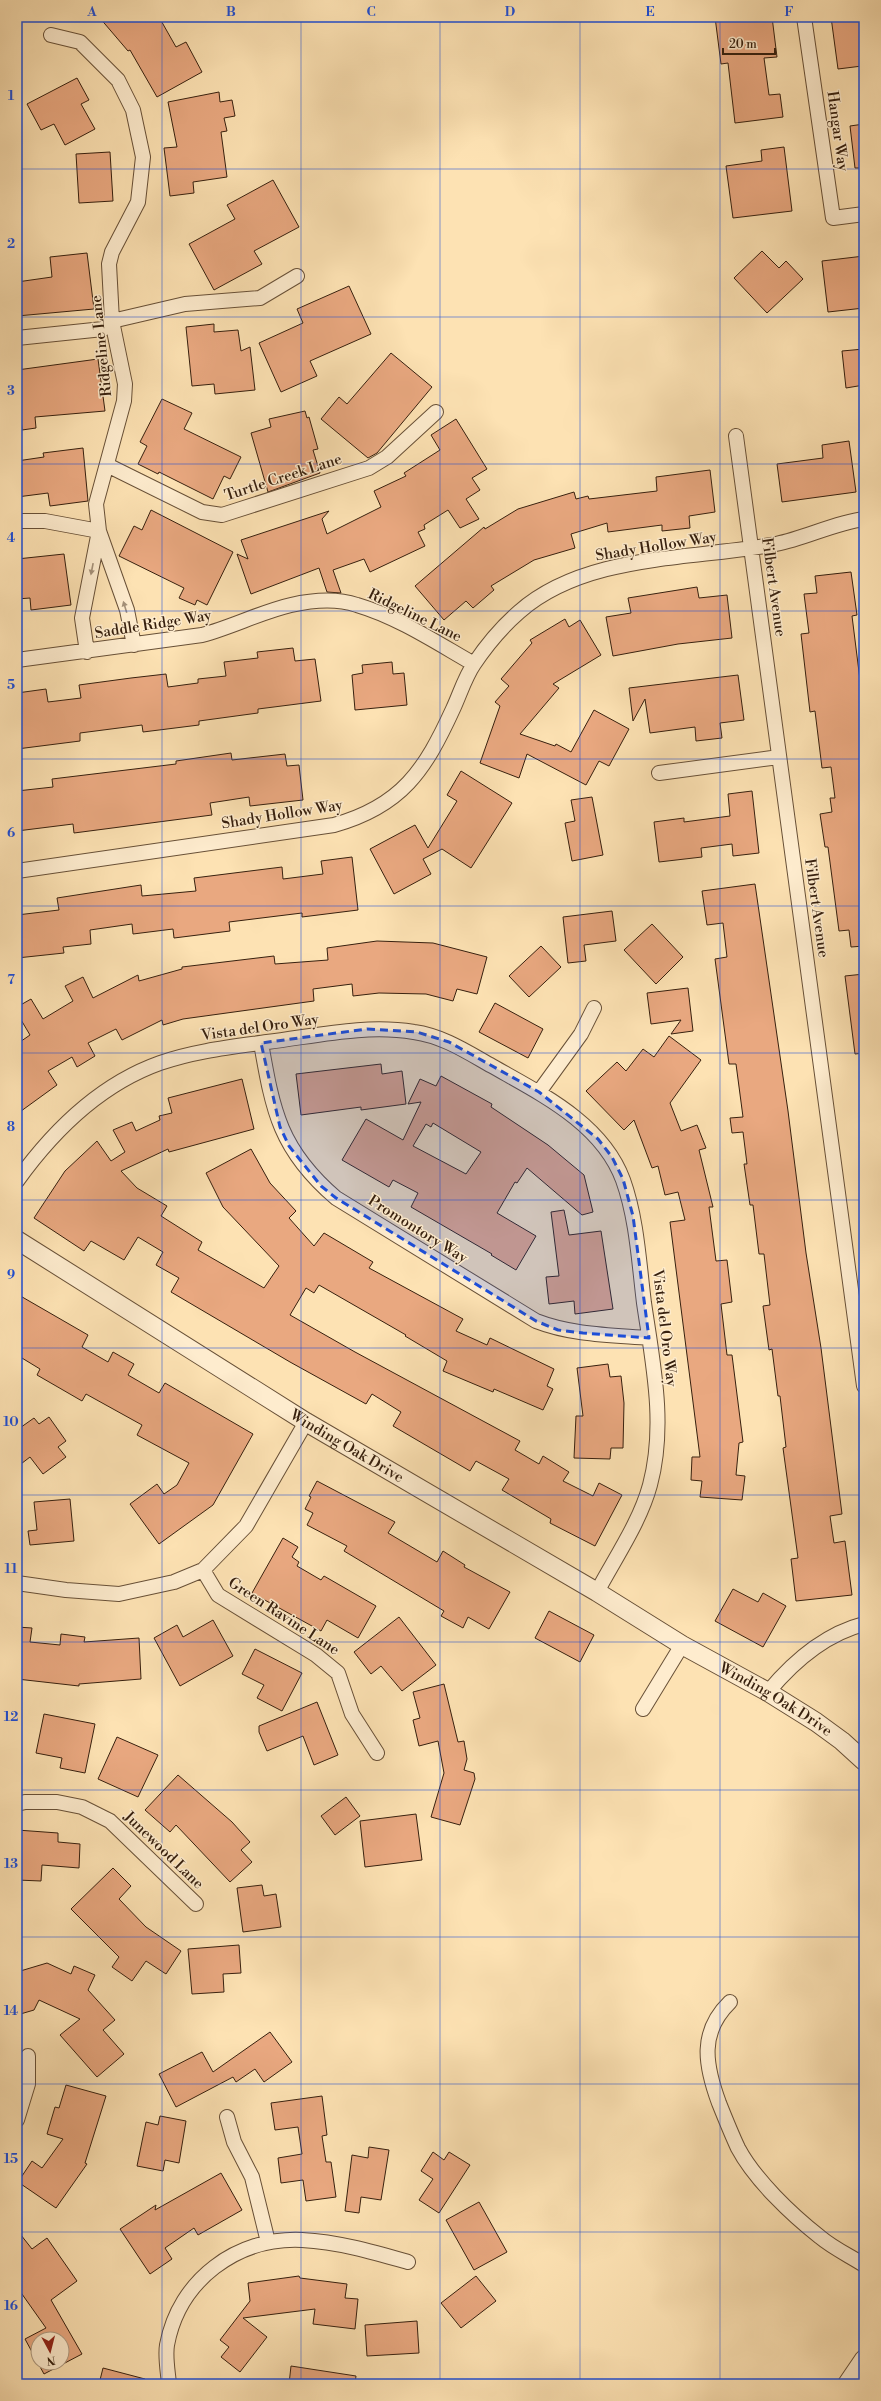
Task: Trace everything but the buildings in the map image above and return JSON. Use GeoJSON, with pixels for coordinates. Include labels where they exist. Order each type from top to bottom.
{"type":"FeatureCollection","features":[{"type":"Feature","properties":{"kind":"street","name":"Hangar Way"},"geometry":{"type":"LineString","coordinates":[[804,17],[833,218],[864,214]]}},
{"type":"Feature","properties":{"kind":"street","name":"Ridgeline Lane"},"geometry":{"type":"LineString","coordinates":[[51,36],[80,42],[118,80],[133,110],[143,157],[138,202],[112,252],[109,264],[112,321],[124,384],[124,395],[121,418],[96,504],[99,531],[127,610],[134,645]]}},
{"type":"Feature","properties":{"kind":"street"},"geometry":{"type":"LineString","coordinates":[[17,338],[103,329],[112,321],[185,304],[260,298],[297,276]]}},
{"type":"Feature","properties":{"kind":"street","name":"Turtle Creek Lane"},"geometry":{"type":"LineString","coordinates":[[107,465],[202,512],[222,515],[369,468],[387,457],[436,412]]}},
{"type":"Feature","properties":{"kind":"street","name":"Filbert Avenue"},"geometry":{"type":"LineString","coordinates":[[736,436],[864,1386]]}},
{"type":"Feature","properties":{"kind":"street","name":"Shady Hollow Way"},"geometry":{"type":"LineString","coordinates":[[17,871],[334,825],[374,810],[406,787],[420,770],[435,748],[474,664],[518,613],[537,598],[591,573],[619,566],[751,548],[788,541],[850,521],[864,519]]}},
{"type":"Feature","properties":{"kind":"street"},"geometry":{"type":"LineString","coordinates":[[17,521],[45,521],[99,531]]}},
{"type":"Feature","properties":{"kind":"street","name":"Ridgeline Lane"},"geometry":{"type":"LineString","coordinates":[[86,652],[82,618],[99,531]]}},
{"type":"Feature","properties":{"kind":"street","name":"Ridgeline Lane"},"geometry":{"type":"LineString","coordinates":[[291,605],[322,600],[357,605],[429,639],[474,664]]}},
{"type":"Feature","properties":{"kind":"street","name":"Saddle Ridge Way"},"geometry":{"type":"LineString","coordinates":[[17,660],[86,652],[202,635],[291,605]]}},
{"type":"Feature","properties":{"kind":"street"},"geometry":{"type":"LineString","coordinates":[[659,773],[779,758]]}},
{"type":"Feature","properties":{"kind":"street"},"geometry":{"type":"LineString","coordinates":[[539,1092],[581,1034],[594,1008]]}},
{"type":"Feature","properties":{"kind":"street","name":"Vista del Oro Way"},"geometry":{"type":"LineString","coordinates":[[17,1181],[49,1141],[72,1119],[96,1098],[125,1078],[159,1063],[185,1055],[261,1043],[367,1029],[417,1032],[449,1042],[539,1092],[562,1108],[598,1139],[612,1157],[623,1180],[633,1216],[658,1420],[649,1487],[636,1519],[597,1592]]}},
{"type":"Feature","properties":{"kind":"street","name":"Promontory Way"},"geometry":{"type":"LineString","coordinates":[[261,1043],[275,1110],[289,1146],[310,1174],[336,1198],[536,1321],[558,1330],[583,1334],[649,1338]]}},
{"type":"Feature","properties":{"kind":"street","name":"Winding Oak Drive"},"geometry":{"type":"LineString","coordinates":[[17,1240],[306,1422],[597,1592],[682,1645],[768,1692],[816,1722],[842,1741],[864,1761]]}},
{"type":"Feature","properties":{"kind":"street"},"geometry":{"type":"LineString","coordinates":[[17,1583],[66,1590],[119,1594],[174,1582],[203,1570],[246,1526],[306,1422]]}},
{"type":"Feature","properties":{"kind":"street","name":"Green Ravine Lane"},"geometry":{"type":"LineString","coordinates":[[203,1570],[218,1595],[316,1655],[338,1673],[352,1714],[377,1753]]}},
{"type":"Feature","properties":{"kind":"street"},"geometry":{"type":"LineString","coordinates":[[768,1692],[784,1673],[805,1654],[829,1639],[864,1624]]}},
{"type":"Feature","properties":{"kind":"street"},"geometry":{"type":"LineString","coordinates":[[643,1709],[682,1645]]}},
{"type":"Feature","properties":{"kind":"street","name":"Junewood Lane"},"geometry":{"type":"LineString","coordinates":[[17,1804],[25,1802],[56,1802],[82,1807],[110,1821],[196,1904]]}},
{"type":"Feature","properties":{"kind":"street"},"geometry":{"type":"LineString","coordinates":[[730,2002],[721,2011],[709,2034],[708,2062],[712,2085],[739,2149],[764,2183],[792,2213],[821,2238],[864,2265]]}},
{"type":"Feature","properties":{"kind":"street"},"geometry":{"type":"LineString","coordinates":[[17,2120],[28,2084],[28,2056]]}},
{"type":"Feature","properties":{"kind":"street"},"geometry":{"type":"LineString","coordinates":[[227,2117],[234,2142],[252,2177],[268,2242]]}},
{"type":"Feature","properties":{"kind":"street"},"geometry":{"type":"LineString","coordinates":[[169,2384],[167,2346],[180,2306],[206,2273],[234,2253],[268,2242],[301,2240],[350,2245],[408,2262]]}},
{"type":"Feature","properties":{"kind":"street"},"geometry":{"type":"LineString","coordinates":[[847,2384],[864,2359]]}},
{"type":"Feature","properties":{"kind":"highlighted area"},"geometry":{"type":"Polygon","coordinates":[[[367,1029],[417,1032],[449,1042],[539,1092],[598,1139],[612,1157],[623,1179],[633,1216],[649,1338],[558,1330],[536,1321],[336,1198],[321,1186],[289,1146],[280,1127],[261,1043],[367,1029]]]}}]}
